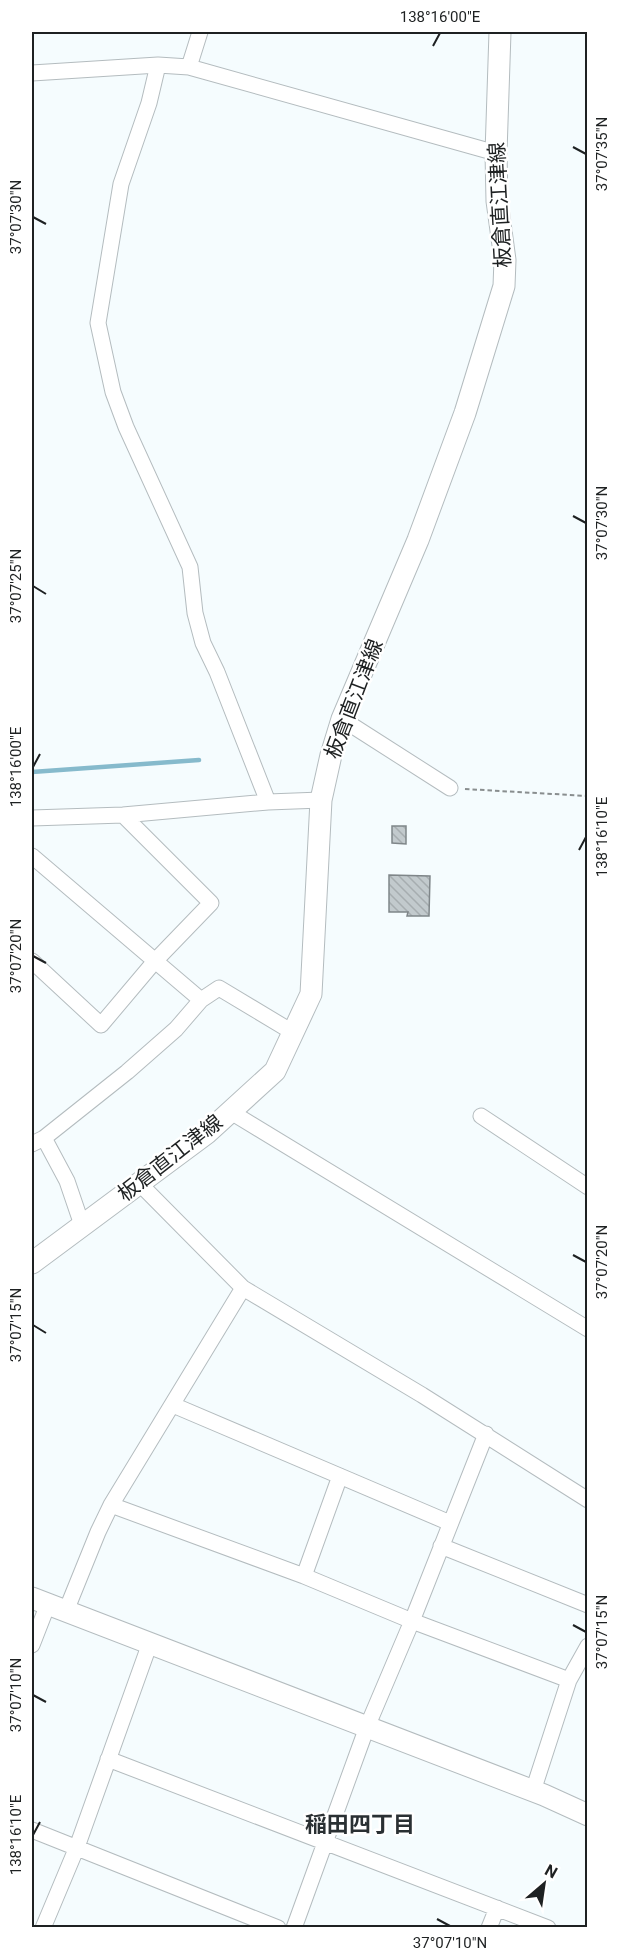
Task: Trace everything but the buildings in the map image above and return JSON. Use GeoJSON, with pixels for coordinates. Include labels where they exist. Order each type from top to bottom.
{"type":"FeatureCollection","features":[{"type":"Feature","properties":{"kind":"main road","name":"板倉直江津線"},"geometry":{"type":"LineString","coordinates":[[32,1263],[207,1133],[275,1071],[311,994],[321,800],[331,755],[342,719],[418,540],[465,413],[504,286],[505,260],[496,201],[495,153],[500,32]]}},
{"type":"Feature","properties":{"kind":"main road"},"geometry":{"type":"LineString","coordinates":[[48,1604],[533,1791],[588,1815]]}},
{"type":"Feature","properties":{"kind":"street"},"geometry":{"type":"LineString","coordinates":[[189,67],[200,32]]}},
{"type":"Feature","properties":{"kind":"street"},"geometry":{"type":"LineString","coordinates":[[158,65],[149,103],[121,184],[98,323],[113,392],[190,567],[195,613],[203,643],[217,672],[268,802]]}},
{"type":"Feature","properties":{"kind":"street"},"geometry":{"type":"LineString","coordinates":[[32,73],[158,65],[189,67],[495,153]]}},
{"type":"Feature","properties":{"kind":"street"},"geometry":{"type":"LineString","coordinates":[[342,719],[450,788]]}},
{"type":"Feature","properties":{"kind":"street"},"geometry":{"type":"LineString","coordinates":[[32,818],[123,815],[268,802],[321,800]]}},
{"type":"Feature","properties":{"kind":"street"},"geometry":{"type":"LineString","coordinates":[[32,961],[100,1025],[155,961],[211,903],[123,815]]}},
{"type":"Feature","properties":{"kind":"street"},"geometry":{"type":"LineString","coordinates":[[32,856],[201,1000]]}},
{"type":"Feature","properties":{"kind":"street"},"geometry":{"type":"LineString","coordinates":[[82,1225],[67,1181],[38,1141],[127,1072],[176,1029],[201,1000],[219,988],[294,1033]]}},
{"type":"Feature","properties":{"kind":"street"},"geometry":{"type":"LineString","coordinates":[[231,1112],[588,1329]]}},
{"type":"Feature","properties":{"kind":"street"},"geometry":{"type":"LineString","coordinates":[[482,1116],[588,1187]]}},
{"type":"Feature","properties":{"kind":"street"},"geometry":{"type":"LineString","coordinates":[[139,1184],[243,1288],[486,1434],[588,1500]]}},
{"type":"Feature","properties":{"kind":"street"},"geometry":{"type":"LineString","coordinates":[[32,1645],[48,1604],[98,1532],[111,1505],[243,1288]]}},
{"type":"Feature","properties":{"kind":"street"},"geometry":{"type":"LineString","coordinates":[[173,1405],[450,1523]]}},
{"type":"Feature","properties":{"kind":"street"},"geometry":{"type":"LineString","coordinates":[[294,1928],[367,1727],[412,1621],[486,1434]]}},
{"type":"Feature","properties":{"kind":"street"},"geometry":{"type":"LineString","coordinates":[[304,1576],[340,1476]]}},
{"type":"Feature","properties":{"kind":"street"},"geometry":{"type":"LineString","coordinates":[[111,1505],[304,1576],[412,1621],[569,1680]]}},
{"type":"Feature","properties":{"kind":"street"},"geometry":{"type":"LineString","coordinates":[[441,1546],[588,1605]]}},
{"type":"Feature","properties":{"kind":"street"},"geometry":{"type":"LineString","coordinates":[[43,1928],[77,1847],[150,1643]]}},
{"type":"Feature","properties":{"kind":"street"},"geometry":{"type":"LineString","coordinates":[[533,1791],[569,1680],[588,1646]]}},
{"type":"Feature","properties":{"kind":"street"},"geometry":{"type":"LineString","coordinates":[[108,1759],[548,1928]]}},
{"type":"Feature","properties":{"kind":"street"},"geometry":{"type":"LineString","coordinates":[[32,1830],[278,1928]]}},
{"type":"Feature","properties":{"kind":"street"},"geometry":{"type":"LineString","coordinates":[[489,1928],[497,1908]]}},
{"type":"Feature","properties":{"kind":"path"},"geometry":{"type":"LineString","coordinates":[[450,788],[588,796]]}},
{"type":"Feature","properties":{"kind":"waterway"},"geometry":{"type":"LineString","coordinates":[[32,772],[199,760]]}},
{"type":"Feature","properties":{"kind":"district","name":"稲田四丁目"},"geometry":{"type":"Point","coordinates":[360,1824]}}]}
